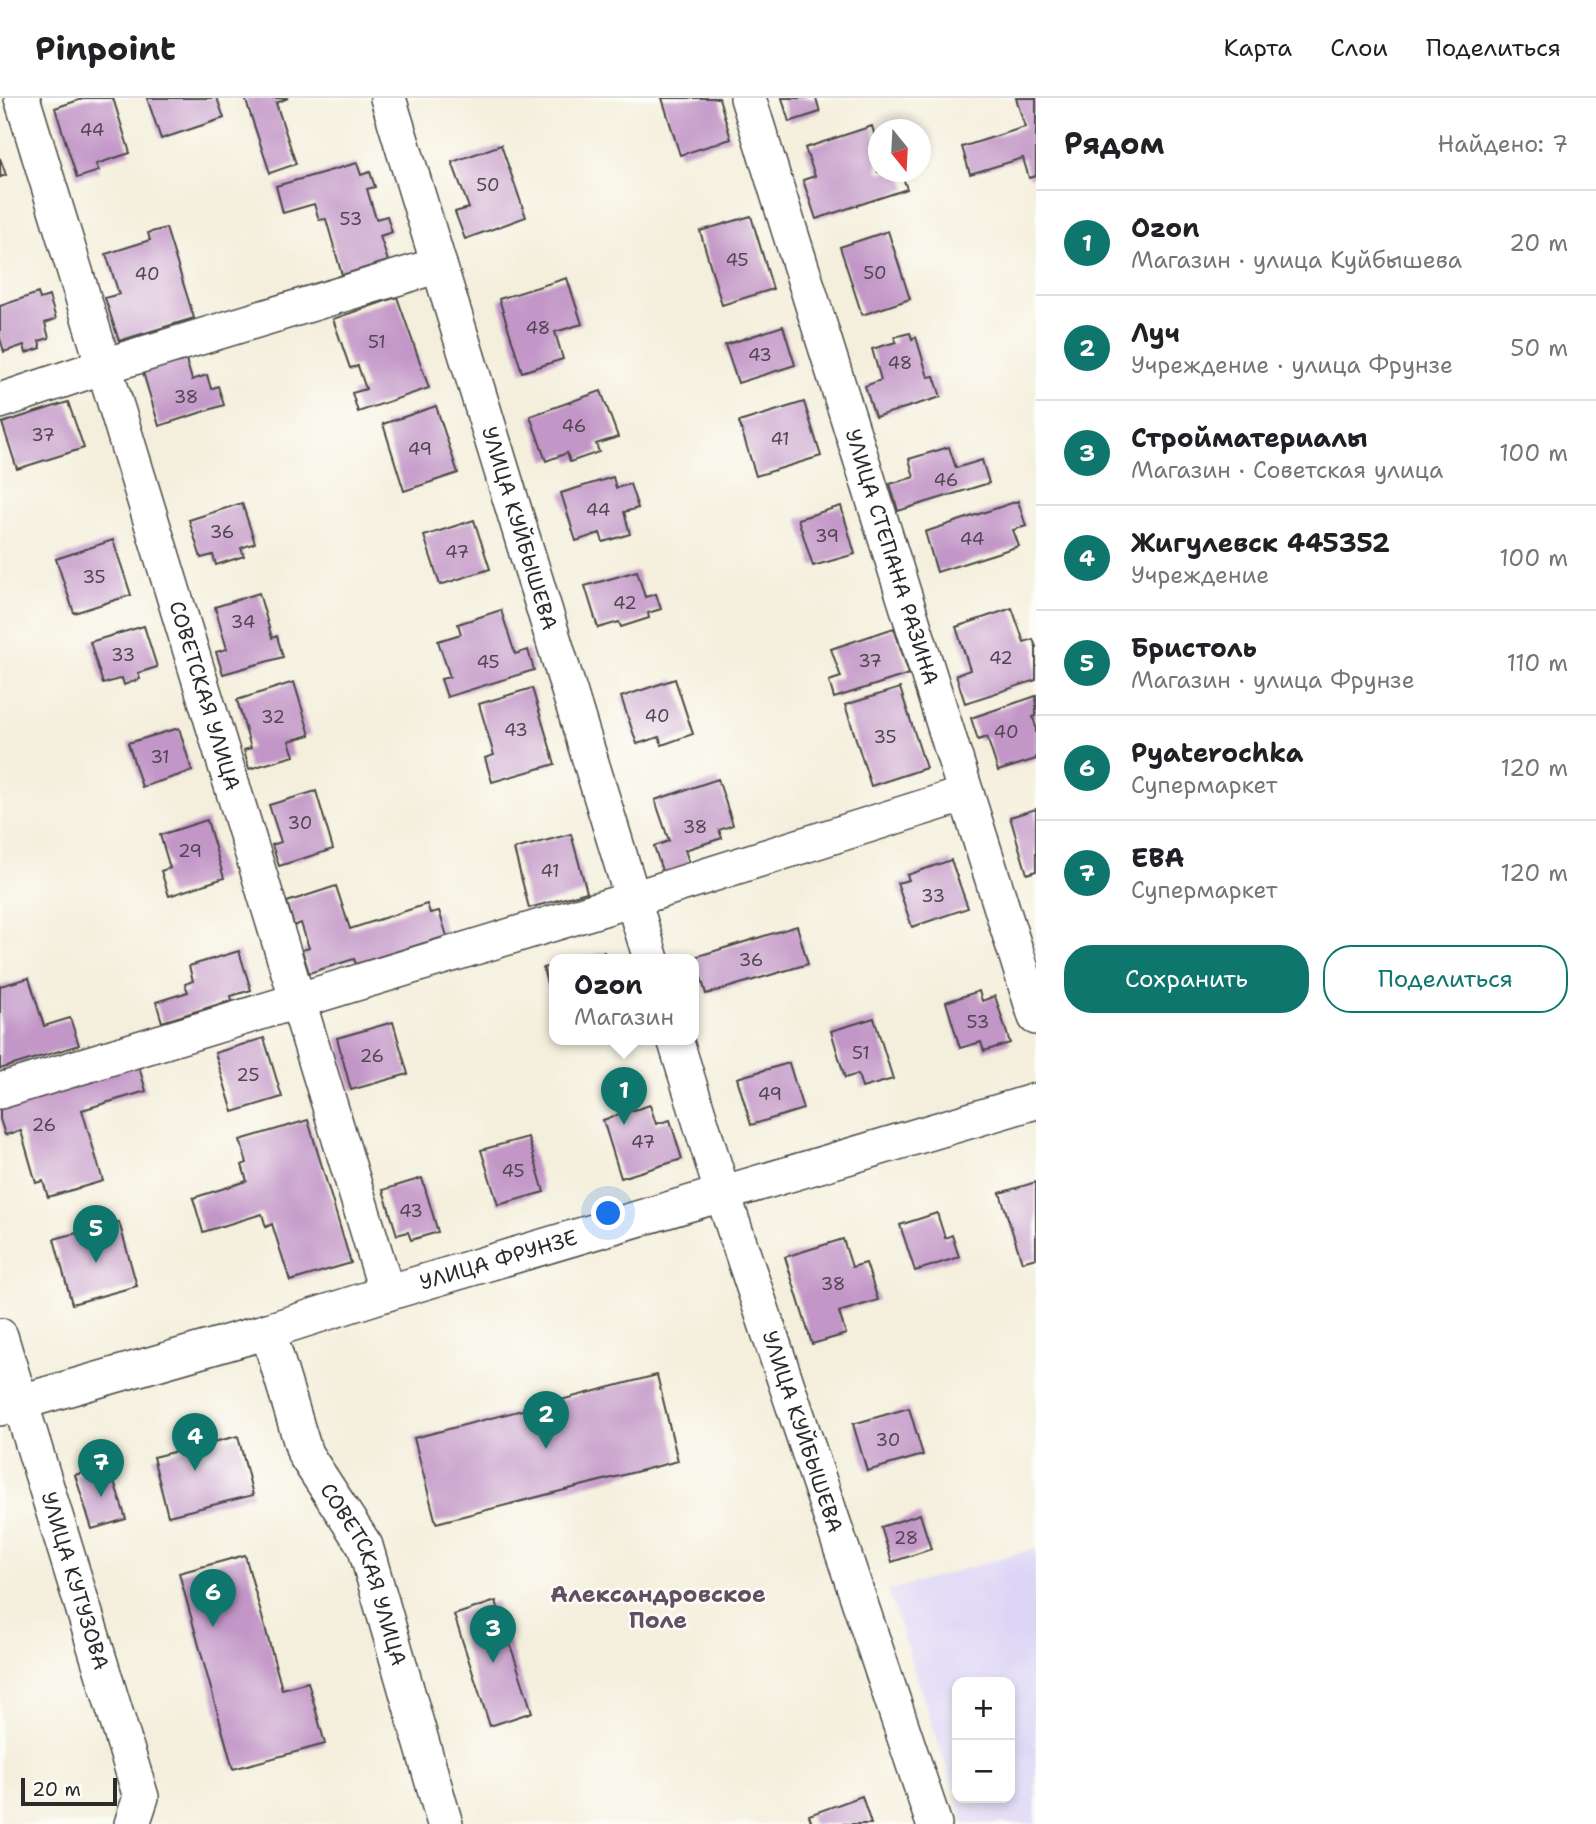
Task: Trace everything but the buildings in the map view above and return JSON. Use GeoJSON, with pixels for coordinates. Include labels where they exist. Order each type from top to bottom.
{"type":"FeatureCollection","features":[{"type":"Feature","properties":{"kind":"street","name":"СОВЕТСКАЯ УЛИЦА"},"geometry":{"type":"LineString","coordinates":[[22,98],[387,1293]]}},
{"type":"Feature","properties":{"kind":"street","name":"УЛИЦА КУЙБЫШЕВА"},"geometry":{"type":"LineString","coordinates":[[388,98],[650,954]]}},
{"type":"Feature","properties":{"kind":"street","name":"УЛИЦА СТЕПАНА РАЗИНА"},"geometry":{"type":"LineString","coordinates":[[748,98],[1036,1017]]}},
{"type":"Feature","properties":{"kind":"street"},"geometry":{"type":"LineString","coordinates":[[0,401],[104,366],[439,265]]}},
{"type":"Feature","properties":{"kind":"street"},"geometry":{"type":"LineString","coordinates":[[0,1091],[966,794]]}},
{"type":"Feature","properties":{"kind":"street","name":"УЛИЦА КУЙБЫШЕВА"},"geometry":{"type":"LineString","coordinates":[[678,1045],[723,1195],[934,1824]]}},
{"type":"Feature","properties":{"kind":"street","name":"УЛИЦА ФРУНЗЕ"},"geometry":{"type":"LineString","coordinates":[[10,1405],[268,1331],[387,1293],[1036,1101]]}},
{"type":"Feature","properties":{"kind":"street","name":"СОВЕТСКАЯ УЛИЦА"},"geometry":{"type":"LineString","coordinates":[[268,1331],[306,1454],[365,1546],[444,1824]]}},
{"type":"Feature","properties":{"kind":"street","name":"УЛИЦА КУТУЗОВА"},"geometry":{"type":"LineString","coordinates":[[0,1336],[10,1405],[141,1797],[132,1824]]}},
{"type":"Feature","properties":{"kind":"shaded area"},"geometry":{"type":"Polygon","coordinates":[[[1036,1548],[1036,1824],[965,1824],[958,1803],[1015,1803],[1015,1677],[952,1677],[952,1785],[888,1591],[1036,1548]]]}},
{"type":"Feature","properties":{"kind":"place","name":"Ozon"},"geometry":{"type":"Point","coordinates":[624,1125]}},
{"type":"Feature","properties":{"kind":"place","name":"Бристоль"},"geometry":{"type":"Point","coordinates":[96,1263]}},
{"type":"Feature","properties":{"kind":"place","name":"Луч"},"geometry":{"type":"Point","coordinates":[546,1449]}},
{"type":"Feature","properties":{"kind":"place","name":"Жигулевск 445352"},"geometry":{"type":"Point","coordinates":[195,1471]}},
{"type":"Feature","properties":{"kind":"place","name":"ЕВА"},"geometry":{"type":"Point","coordinates":[101,1497]}},
{"type":"Feature","properties":{"kind":"place","name":"Pyaterochka"},"geometry":{"type":"Point","coordinates":[213,1627]}},
{"type":"Feature","properties":{"kind":"place","name":"Стройматериалы"},"geometry":{"type":"Point","coordinates":[493,1663]}},
{"type":"Feature","properties":{"kind":"district","name":"Александровское Поле"},"geometry":{"type":"Point","coordinates":[658,1607]}}]}
